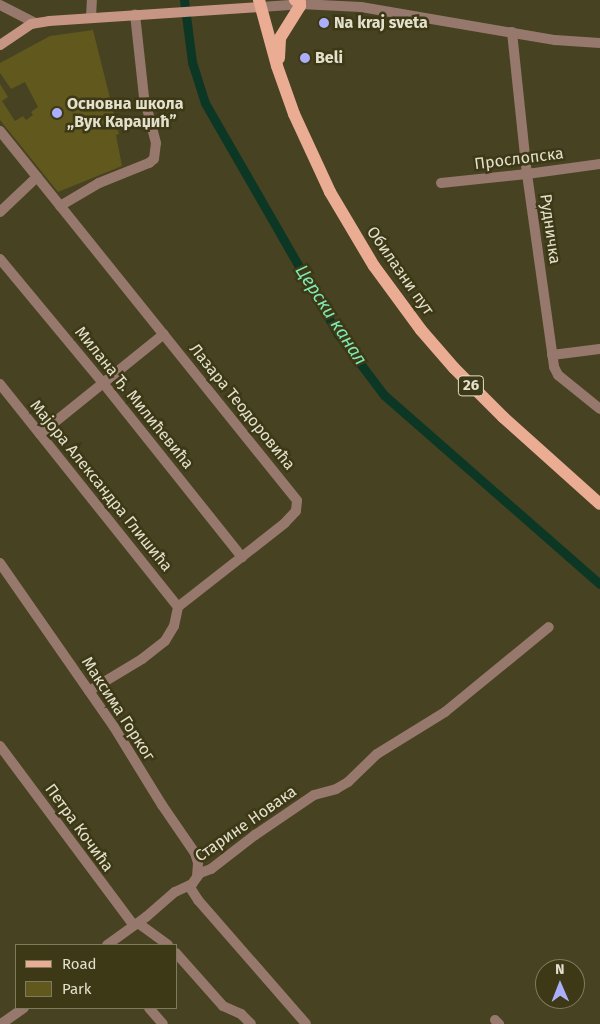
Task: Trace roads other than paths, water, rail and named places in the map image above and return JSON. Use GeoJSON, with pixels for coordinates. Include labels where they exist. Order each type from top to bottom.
{"type":"FeatureCollection","features":[{"type":"Feature","properties":{"kind":"main road"},"geometry":{"type":"LineString","coordinates":[[278,70],[280,38],[297,2]]}},
{"type":"Feature","properties":{"kind":"main road","name":"Обилазни пут"},"geometry":{"type":"LineString","coordinates":[[260,4],[278,70],[294,114],[330,192],[359,242],[394,295],[436,348],[479,394],[600,504]]}},
{"type":"Feature","properties":{"kind":"street"},"geometry":{"type":"LineString","coordinates":[[91,17],[92,0]]}},
{"type":"Feature","properties":{"kind":"street"},"geometry":{"type":"LineString","coordinates":[[0,45],[35,23],[91,17],[211,10],[297,2],[361,7],[555,40],[600,43]]}},
{"type":"Feature","properties":{"kind":"street"},"geometry":{"type":"LineString","coordinates":[[6,5],[35,23]]}},
{"type":"Feature","properties":{"kind":"street"},"geometry":{"type":"LineString","coordinates":[[60,206],[99,183],[149,163],[154,159],[156,143],[142,84],[135,14]]}},
{"type":"Feature","properties":{"kind":"street","name":"Рудничка"},"geometry":{"type":"LineString","coordinates":[[512,32],[527,174],[552,355],[558,375],[600,409]]}},
{"type":"Feature","properties":{"kind":"street","name":"Лазара Теодоровића"},"geometry":{"type":"LineString","coordinates":[[0,132],[297,501],[296,510],[286,523],[178,607]]}},
{"type":"Feature","properties":{"kind":"street","name":"Прослопска"},"geometry":{"type":"LineString","coordinates":[[441,183],[600,164]]}},
{"type":"Feature","properties":{"kind":"street"},"geometry":{"type":"LineString","coordinates":[[0,212],[37,177]]}},
{"type":"Feature","properties":{"kind":"street","name":"Милана Ђ. Милићевића"},"geometry":{"type":"LineString","coordinates":[[0,259],[103,383],[242,557]]}},
{"type":"Feature","properties":{"kind":"street"},"geometry":{"type":"LineString","coordinates":[[40,434],[164,334]]}},
{"type":"Feature","properties":{"kind":"street"},"geometry":{"type":"LineString","coordinates":[[552,355],[600,349]]}},
{"type":"Feature","properties":{"kind":"street","name":"Мајора Александра Глишића"},"geometry":{"type":"LineString","coordinates":[[0,384],[178,607]]}},
{"type":"Feature","properties":{"kind":"street","name":"Максима Горког"},"geometry":{"type":"LineString","coordinates":[[0,563],[89,691],[195,854],[198,863],[197,877]]}},
{"type":"Feature","properties":{"kind":"street"},"geometry":{"type":"LineString","coordinates":[[89,691],[142,659],[165,641],[174,626],[178,607]]}},
{"type":"Feature","properties":{"kind":"street","name":"Старине Новака"},"geometry":{"type":"LineString","coordinates":[[110,944],[171,895],[189,886],[197,877],[211,870],[255,835],[314,795],[336,789],[348,782],[377,754],[445,712],[549,627]]}},
{"type":"Feature","properties":{"kind":"street","name":"Петра Кочића"},"geometry":{"type":"LineString","coordinates":[[0,746],[136,925],[166,944]]}},
{"type":"Feature","properties":{"kind":"street"},"geometry":{"type":"LineString","coordinates":[[189,886],[198,900],[306,1024]]}},
{"type":"Feature","properties":{"kind":"street"},"geometry":{"type":"LineString","coordinates":[[178,955],[223,1006],[241,1014],[251,1024]]}},
{"type":"Feature","properties":{"kind":"street"},"geometry":{"type":"LineString","coordinates":[[1,1024],[23,1009]]}},
{"type":"Feature","properties":{"kind":"street"},"geometry":{"type":"LineString","coordinates":[[150,1009],[163,1024]]}},
{"type":"Feature","properties":{"kind":"waterway","name":"Церски канал"},"geometry":{"type":"LineString","coordinates":[[184,0],[192,62],[205,103],[338,334],[384,395],[600,584]]}},
{"type":"Feature","properties":{"kind":"place","name":"Na kraj sveta"},"geometry":{"type":"Point","coordinates":[324,23]}},
{"type":"Feature","properties":{"kind":"place","name":"Beli"},"geometry":{"type":"Point","coordinates":[305,58]}},
{"type":"Feature","properties":{"kind":"place","name":"Основна школа „Вук Караџић”"},"geometry":{"type":"Point","coordinates":[57,113]}}]}
